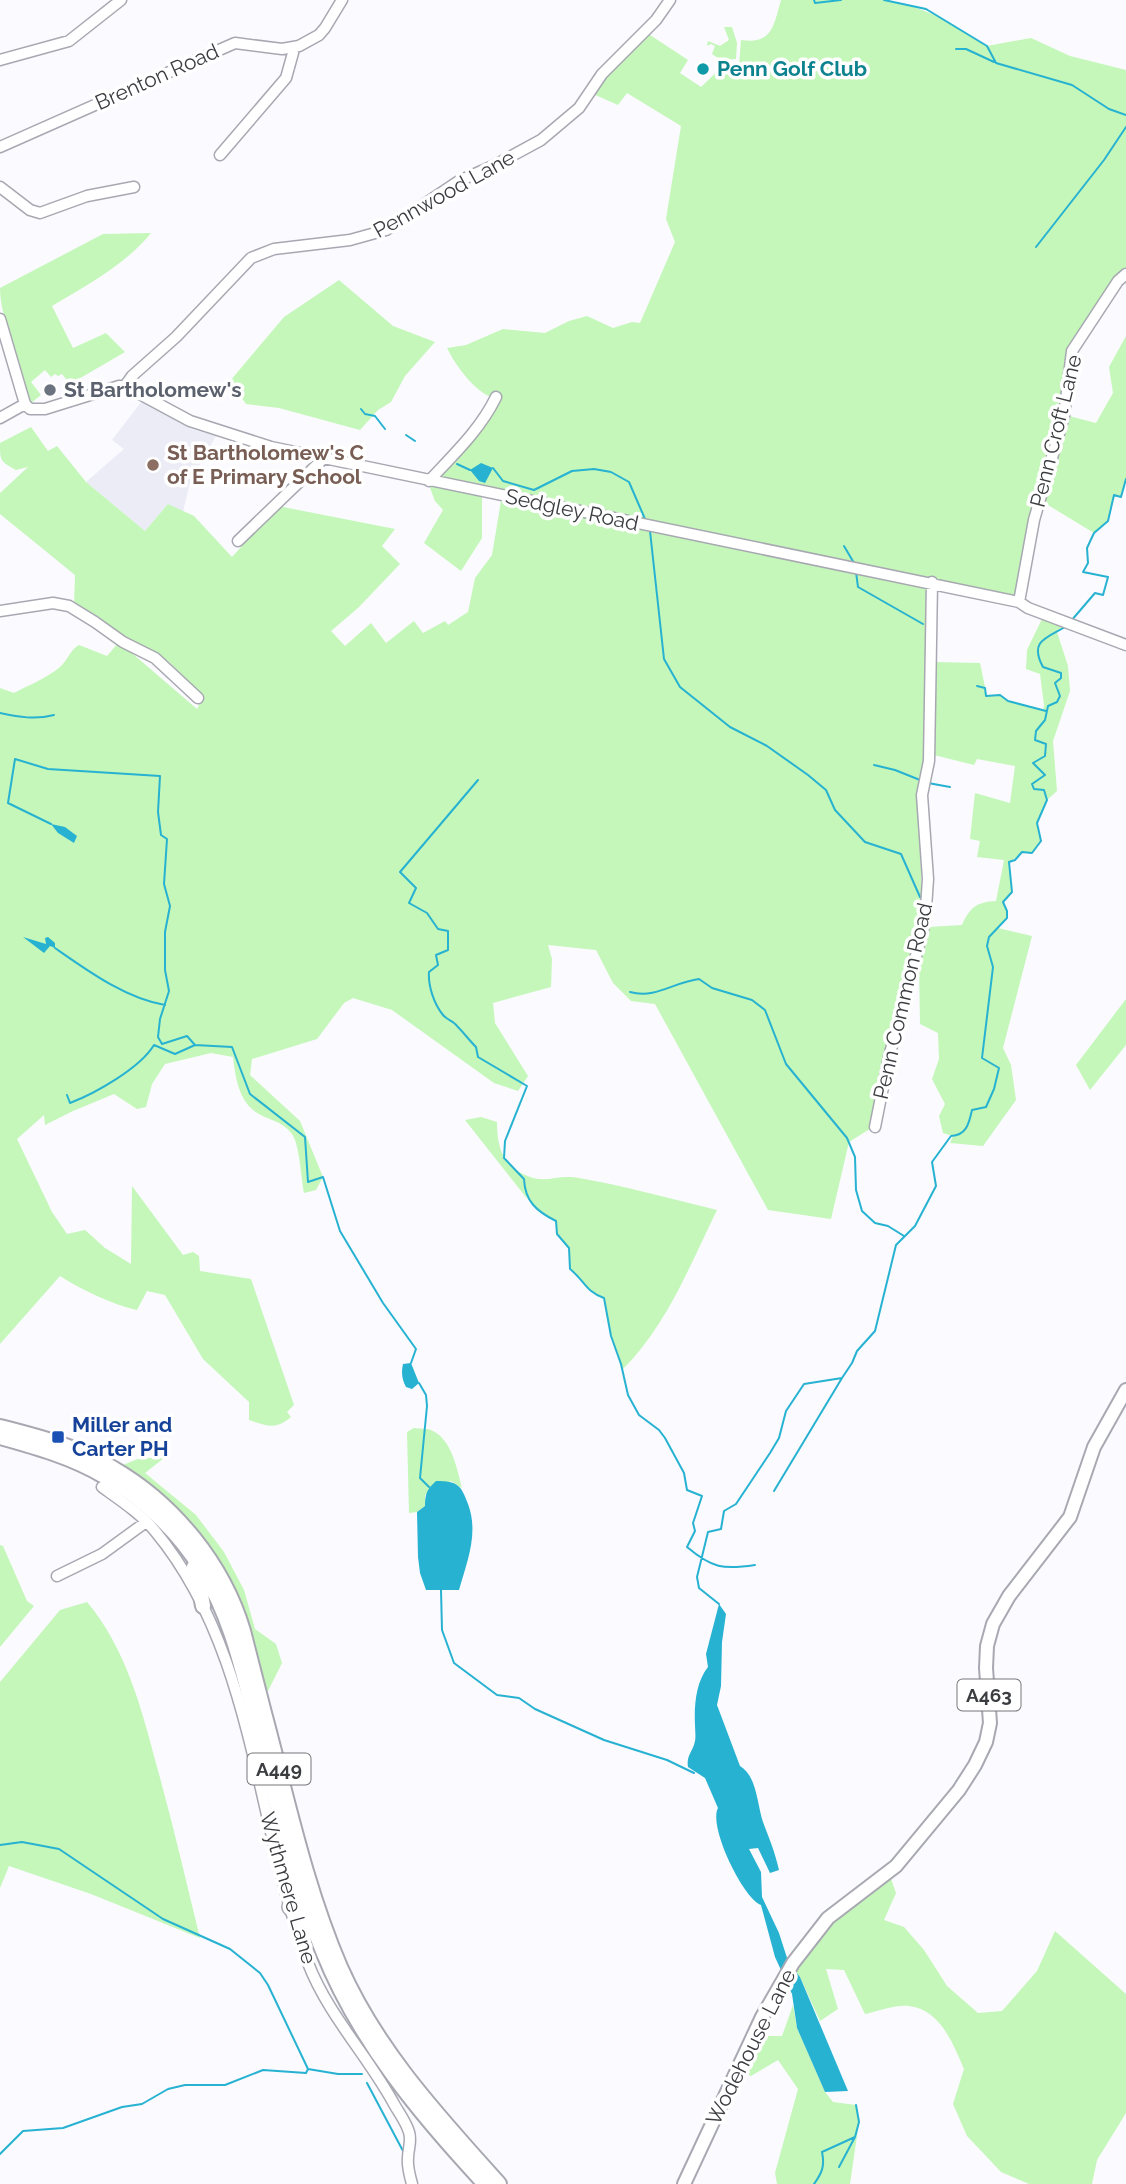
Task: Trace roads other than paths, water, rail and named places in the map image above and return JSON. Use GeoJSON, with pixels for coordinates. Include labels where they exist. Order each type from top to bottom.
{"type":"FeatureCollection","features":[{"type":"Feature","properties":{"kind":"highway","name":"A449"},"geometry":{"type":"LineString","coordinates":[[0,1427],[65,1446],[112,1467],[150,1493],[198,1544],[216,1572],[242,1629],[317,1907],[341,1967],[370,2022],[403,2073],[499,2184]]}},
{"type":"Feature","properties":{"kind":"highway","name":"A449"},"geometry":{"type":"LineString","coordinates":[[0,1437],[38,1447],[104,1476],[142,1502],[173,1531],[201,1568],[225,1616],[243,1673],[300,1888],[317,1938],[340,1989],[372,2046],[413,2103],[485,2184]]}},
{"type":"Feature","properties":{"kind":"highway"},"geometry":{"type":"LineString","coordinates":[[173,1531],[195,1568],[203,1606]]}},
{"type":"Feature","properties":{"kind":"highway"},"geometry":{"type":"LineString","coordinates":[[290,1908],[317,1938]]}},
{"type":"Feature","properties":{"kind":"main road","name":"Wodehouse Lane"},"geometry":{"type":"LineString","coordinates":[[684,2184],[762,2017],[793,1963],[828,1918],[896,1866],[959,1790],[975,1765],[986,1742],[990,1723],[986,1668],[987,1646],[993,1623],[1009,1596],[1070,1517],[1094,1447],[1126,1390]]}},
{"type":"Feature","properties":{"kind":"street"},"geometry":{"type":"LineString","coordinates":[[0,61],[69,41],[121,0]]}},
{"type":"Feature","properties":{"kind":"street"},"geometry":{"type":"LineString","coordinates":[[218,157],[286,78],[293,53],[291,48],[319,35],[342,0]]}},
{"type":"Feature","properties":{"kind":"street","name":"Pennwood Lane"},"geometry":{"type":"LineString","coordinates":[[125,386],[251,258],[274,249],[350,240],[386,230],[458,181],[541,140],[579,108],[602,74],[656,20],[670,0]]}},
{"type":"Feature","properties":{"kind":"street","name":"Brenton Road"},"geometry":{"type":"LineString","coordinates":[[0,147],[235,43],[291,48]]}},
{"type":"Feature","properties":{"kind":"street"},"geometry":{"type":"LineString","coordinates":[[0,187],[40,213],[87,196],[134,187]]}},
{"type":"Feature","properties":{"kind":"street","name":"Penn Croft Lane"},"geometry":{"type":"LineString","coordinates":[[1024,605],[1034,520],[1064,416],[1072,351],[1118,281],[1126,274]]}},
{"type":"Feature","properties":{"kind":"street"},"geometry":{"type":"LineString","coordinates":[[0,319],[27,407]]}},
{"type":"Feature","properties":{"kind":"street"},"geometry":{"type":"LineString","coordinates":[[0,418],[27,407],[45,409],[125,386]]}},
{"type":"Feature","properties":{"kind":"street","name":"Sedgley Road"},"geometry":{"type":"LineString","coordinates":[[125,386],[190,421],[271,447],[323,460],[932,582],[1024,605],[1126,645]]}},
{"type":"Feature","properties":{"kind":"street"},"geometry":{"type":"LineString","coordinates":[[429,481],[488,414],[496,397]]}},
{"type":"Feature","properties":{"kind":"street"},"geometry":{"type":"LineString","coordinates":[[238,541],[323,460]]}},
{"type":"Feature","properties":{"kind":"street","name":"Penn Common Road"},"geometry":{"type":"LineString","coordinates":[[875,1127],[889,1057],[925,922],[928,879],[922,795],[929,761],[932,582]]}},
{"type":"Feature","properties":{"kind":"street"},"geometry":{"type":"LineString","coordinates":[[0,611],[53,603],[69,606],[123,642],[155,658],[198,698]]}},
{"type":"Feature","properties":{"kind":"street","name":"Wythmere Lane"},"geometry":{"type":"LineString","coordinates":[[102,1487],[146,1522],[174,1559],[203,1606],[224,1656],[270,1822],[290,1908],[310,1966],[323,1996],[375,2073],[410,2133],[408,2158],[412,2184]]}},
{"type":"Feature","properties":{"kind":"street"},"geometry":{"type":"LineString","coordinates":[[57,1576],[102,1554],[146,1522]]}},
{"type":"Feature","properties":{"kind":"water"},"geometry":{"type":"Polygon","coordinates":[[[481,463],[493,468],[485,483],[479,481],[470,470],[481,463]]]}},
{"type":"Feature","properties":{"kind":"water"},"geometry":{"type":"Polygon","coordinates":[[[51,824],[65,827],[77,836],[74,843],[58,833],[51,824]]]}},
{"type":"Feature","properties":{"kind":"water"},"geometry":{"type":"Polygon","coordinates":[[[23,937],[46,944],[45,938],[48,937],[55,943],[55,948],[50,946],[44,953],[23,937]]]}},
{"type":"Feature","properties":{"kind":"water"},"geometry":{"type":"Polygon","coordinates":[[[411,1363],[419,1383],[412,1389],[406,1387],[402,1373],[403,1364],[411,1363]]]}},
{"type":"Feature","properties":{"kind":"water"},"geometry":{"type":"Polygon","coordinates":[[[436,1481],[458,1485],[466,1498],[471,1515],[471,1547],[459,1590],[426,1590],[420,1573],[417,1512],[425,1506],[427,1492],[436,1481]]]}},
{"type":"Feature","properties":{"kind":"water"},"geometry":{"type":"Polygon","coordinates":[[[719,1604],[726,1614],[721,1686],[717,1705],[740,1766],[753,1783],[779,1870],[770,1873],[758,1848],[749,1849],[761,1872],[762,1897],[779,1933],[788,1961],[800,1977],[848,2091],[825,2092],[797,2028],[792,1994],[775,1957],[761,1905],[745,1889],[729,1861],[718,1830],[718,1808],[705,1778],[688,1767],[695,1739],[697,1694],[708,1667],[706,1654],[719,1604]]]}},
{"type":"Feature","properties":{"kind":"waterway"},"geometry":{"type":"LineString","coordinates":[[814,0],[815,3],[841,0]]}},
{"type":"Feature","properties":{"kind":"waterway"},"geometry":{"type":"LineString","coordinates":[[884,0],[926,9],[987,46],[996,63],[1072,85],[1109,109],[1126,115]]}},
{"type":"Feature","properties":{"kind":"waterway"},"geometry":{"type":"LineString","coordinates":[[956,49],[966,49],[994,62]]}},
{"type":"Feature","properties":{"kind":"waterway"},"geometry":{"type":"LineString","coordinates":[[1036,247],[1104,160],[1126,127]]}},
{"type":"Feature","properties":{"kind":"waterway"},"geometry":{"type":"LineString","coordinates":[[361,409],[365,414],[375,416],[385,429]]}},
{"type":"Feature","properties":{"kind":"waterway"},"geometry":{"type":"LineString","coordinates":[[406,435],[415,441]]}},
{"type":"Feature","properties":{"kind":"waterway"},"geometry":{"type":"LineString","coordinates":[[457,464],[470,470]]}},
{"type":"Feature","properties":{"kind":"waterway"},"geometry":{"type":"LineString","coordinates":[[493,468],[503,481],[534,490],[572,471],[594,469],[611,472],[629,482],[645,519]]}},
{"type":"Feature","properties":{"kind":"waterway"},"geometry":{"type":"LineString","coordinates":[[1071,621],[1095,593],[1103,595],[1108,577],[1083,572],[1088,563],[1087,548],[1094,533],[1108,521],[1114,495],[1121,497],[1126,479]]}},
{"type":"Feature","properties":{"kind":"waterway"},"geometry":{"type":"LineString","coordinates":[[650,531],[664,659],[680,687],[730,727],[767,746],[826,790],[835,810],[865,842],[901,854],[920,897]]}},
{"type":"Feature","properties":{"kind":"waterway"},"geometry":{"type":"LineString","coordinates":[[844,546],[854,563]]}},
{"type":"Feature","properties":{"kind":"waterway"},"geometry":{"type":"LineString","coordinates":[[856,572],[858,587],[923,624]]}},
{"type":"Feature","properties":{"kind":"waterway"},"geometry":{"type":"LineString","coordinates":[[719,1604],[699,1588],[697,1577],[708,1532],[721,1529],[724,1511],[736,1504],[770,1453],[779,1438],[786,1411],[804,1384],[842,1378],[857,1351],[875,1331],[896,1245],[915,1226],[936,1186],[932,1162],[951,1136],[964,1131],[972,1110],[986,1107],[994,1089],[999,1068],[982,1058],[993,967],[987,946],[989,937],[1007,918],[1003,902],[1012,892],[1009,862],[1022,852],[1032,853],[1041,841],[1037,823],[1047,800],[1044,790],[1034,789],[1032,784],[1045,775],[1033,763],[1045,756],[1046,744],[1035,740],[1036,731],[1045,720],[1048,706],[1057,702],[1060,696],[1055,683],[1061,678],[1061,673],[1043,667],[1038,651],[1042,641],[1065,627]]}},
{"type":"Feature","properties":{"kind":"waterway"},"geometry":{"type":"LineString","coordinates":[[977,686],[985,688],[986,696],[1000,695],[1008,701],[1046,711]]}},
{"type":"Feature","properties":{"kind":"waterway"},"geometry":{"type":"LineString","coordinates":[[0,713],[34,718],[54,715]]}},
{"type":"Feature","properties":{"kind":"waterway"},"geometry":{"type":"LineString","coordinates":[[51,824],[8,803],[15,759],[48,769],[160,776],[158,812],[161,835],[167,839],[164,884],[170,906],[165,932],[165,970],[169,991],[160,1019],[158,1037],[162,1044],[187,1036],[195,1045]]}},
{"type":"Feature","properties":{"kind":"waterway"},"geometry":{"type":"LineString","coordinates":[[874,765],[920,780]]}},
{"type":"Feature","properties":{"kind":"waterway"},"geometry":{"type":"LineString","coordinates":[[478,780],[400,872],[416,888],[409,903],[427,913],[438,929],[448,931],[448,950],[436,955],[438,965],[429,972],[432,995],[443,1015],[456,1024],[476,1047],[478,1057],[527,1086],[505,1141],[504,1158],[524,1179],[533,1204],[556,1221],[557,1234],[569,1248],[570,1269],[589,1289],[604,1298],[611,1336],[628,1395],[639,1415],[665,1438],[684,1473],[687,1490],[702,1496],[693,1523],[695,1531],[687,1547],[718,1566],[755,1565]]}},
{"type":"Feature","properties":{"kind":"waterway"},"geometry":{"type":"LineString","coordinates":[[928,783],[950,787]]}},
{"type":"Feature","properties":{"kind":"waterway"},"geometry":{"type":"LineString","coordinates":[[55,948],[121,990],[165,1005]]}},
{"type":"Feature","properties":{"kind":"waterway"},"geometry":{"type":"LineString","coordinates":[[630,992],[657,992],[699,979],[712,988],[752,1000],[765,1010],[786,1064],[847,1138],[855,1157],[856,1190],[862,1211],[875,1223],[888,1226],[904,1236]]}},
{"type":"Feature","properties":{"kind":"waterway"},"geometry":{"type":"LineString","coordinates":[[67,1095],[70,1103],[92,1093],[128,1071],[154,1045],[175,1054],[195,1045],[232,1047],[250,1094],[305,1137],[308,1182],[323,1177],[340,1231],[383,1303],[416,1349],[411,1363]]}},
{"type":"Feature","properties":{"kind":"waterway"},"geometry":{"type":"LineString","coordinates":[[774,1491],[842,1378]]}},
{"type":"Feature","properties":{"kind":"waterway"},"geometry":{"type":"LineString","coordinates":[[419,1383],[426,1395],[427,1406],[420,1478],[429,1487]]}},
{"type":"Feature","properties":{"kind":"waterway"},"geometry":{"type":"LineString","coordinates":[[441,1590],[442,1630],[454,1663],[497,1695],[519,1698],[535,1709],[604,1740],[667,1760],[694,1773]]}},
{"type":"Feature","properties":{"kind":"waterway"},"geometry":{"type":"LineString","coordinates":[[0,1845],[22,1842],[59,1849],[163,1919],[230,1949],[260,1973],[268,1985],[308,2069],[338,2074],[362,2074]]}},
{"type":"Feature","properties":{"kind":"waterway"},"geometry":{"type":"LineString","coordinates":[[0,2154],[23,2131],[63,2128],[122,2107],[142,2104],[168,2089],[185,2085],[225,2085],[263,2070],[306,2073],[308,2069]]}},
{"type":"Feature","properties":{"kind":"waterway"},"geometry":{"type":"LineString","coordinates":[[367,2083],[403,2151]]}},
{"type":"Feature","properties":{"kind":"waterway"},"geometry":{"type":"LineString","coordinates":[[814,2184],[822,2169],[822,2152],[855,2137],[859,2122],[856,2105]]}},
{"type":"Feature","properties":{"kind":"waterway"},"geometry":{"type":"LineString","coordinates":[[839,2167],[855,2137]]}},
{"type":"Feature","properties":{"kind":"place","name":"Penn Golf Club"},"geometry":{"type":"Point","coordinates":[703,69]}},
{"type":"Feature","properties":{"kind":"place","name":"St Bartholomew's"},"geometry":{"type":"Point","coordinates":[50,390]}},
{"type":"Feature","properties":{"kind":"place","name":"St Bartholomew's C of E Primary School"},"geometry":{"type":"Point","coordinates":[153,465]}},
{"type":"Feature","properties":{"kind":"place","name":"Miller and Carter PH"},"geometry":{"type":"Point","coordinates":[58,1437]}}]}
